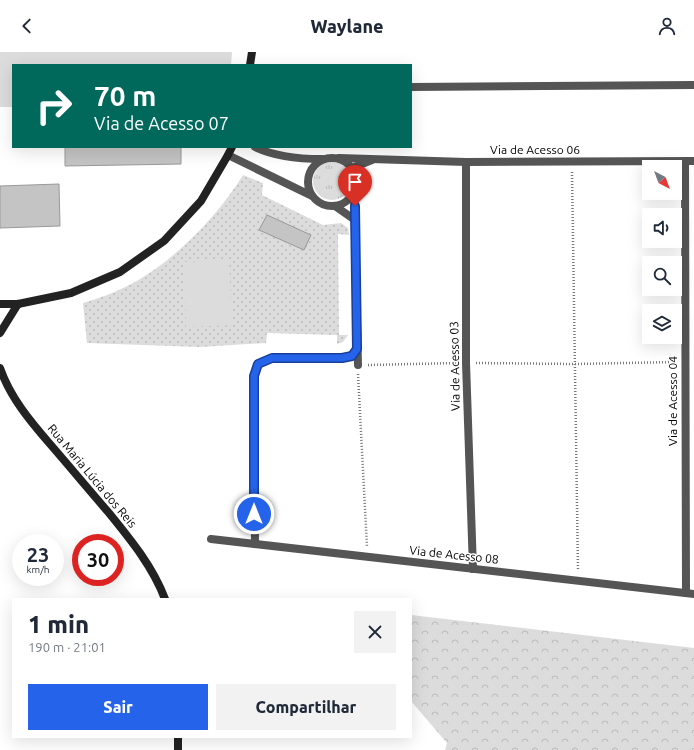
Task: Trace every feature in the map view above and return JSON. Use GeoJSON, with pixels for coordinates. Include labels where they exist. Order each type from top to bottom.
{"type":"FeatureCollection","features":[{"type":"Feature","properties":{"kind":"street"},"geometry":{"type":"LineString","coordinates":[[250,64],[252,52]]}},
{"type":"Feature","properties":{"kind":"street"},"geometry":{"type":"LineString","coordinates":[[412,87],[694,85]]}},
{"type":"Feature","properties":{"kind":"street"},"geometry":{"type":"LineString","coordinates":[[0,304],[18,304],[71,293],[120,272],[164,241],[201,201],[232,148]]}},
{"type":"Feature","properties":{"kind":"street"},"geometry":{"type":"LineString","coordinates":[[257,148],[287,157],[323,159],[339,158],[352,168],[356,179],[354,191],[358,365]]}},
{"type":"Feature","properties":{"kind":"street"},"geometry":{"type":"LineString","coordinates":[[228,155],[312,196],[326,206],[343,204],[350,198],[354,191]]}},
{"type":"Feature","properties":{"kind":"street","name":"Via de Acesso 06"},"geometry":{"type":"LineString","coordinates":[[339,158],[466,162],[694,161]]}},
{"type":"Feature","properties":{"kind":"street"},"geometry":{"type":"LineString","coordinates":[[312,196],[308,189],[310,171],[315,164],[323,159]]}},
{"type":"Feature","properties":{"kind":"street","name":"Via de Acesso 06"},"geometry":{"type":"LineString","coordinates":[[352,168],[377,159]]}},
{"type":"Feature","properties":{"kind":"street","name":"Via de Acesso 04"},"geometry":{"type":"LineString","coordinates":[[685,161],[685,362],[690,593]]}},
{"type":"Feature","properties":{"kind":"street","name":"Via de Acesso 03"},"geometry":{"type":"LineString","coordinates":[[466,162],[466,363],[472,569]]}},
{"type":"Feature","properties":{"kind":"street"},"geometry":{"type":"LineString","coordinates":[[335,206],[355,220]]}},
{"type":"Feature","properties":{"kind":"street"},"geometry":{"type":"LineString","coordinates":[[0,333],[18,304]]}},
{"type":"Feature","properties":{"kind":"street"},"geometry":{"type":"LineString","coordinates":[[254,544],[254,376],[258,364],[272,358],[342,358],[352,356],[357,349]]}},
{"type":"Feature","properties":{"kind":"street","name":"Rua Maria Lúcia dos Reis"},"geometry":{"type":"LineString","coordinates":[[0,368],[6,384],[23,411],[125,533],[143,557],[151,569],[165,598]]}},
{"type":"Feature","properties":{"kind":"street","name":"Via de Acesso 08"},"geometry":{"type":"LineString","coordinates":[[211,540],[690,593]]}},
{"type":"Feature","properties":{"kind":"street"},"geometry":{"type":"LineString","coordinates":[[178,738],[178,750]]}},
{"type":"Feature","properties":{"kind":"path"},"geometry":{"type":"LineString","coordinates":[[572,162],[578,581]]}},
{"type":"Feature","properties":{"kind":"path"},"geometry":{"type":"LineString","coordinates":[[368,557],[358,365],[685,362]]}},
{"type":"Feature","properties":{"kind":"green space"},"geometry":{"type":"Polygon","coordinates":[[[0,52],[232,52],[231,64],[12,64],[12,107],[0,107],[0,52]]]}},
{"type":"Feature","properties":{"kind":"green space"},"geometry":{"type":"Polygon","coordinates":[[[328,162],[336,162],[346,167],[350,174],[350,188],[346,195],[336,200],[328,200],[318,195],[316,192],[313,185],[313,177],[318,167],[321,165],[328,162]]]}},
{"type":"Feature","properties":{"kind":"green space"},"geometry":{"type":"Polygon","coordinates":[[[243,175],[263,183],[262,195],[323,225],[341,223],[348,228],[349,235],[338,234],[339,335],[348,335],[343,342],[337,344],[337,335],[267,333],[266,343],[200,347],[87,343],[83,303],[126,287],[155,270],[169,259],[210,219],[243,175]]]}},
{"type":"Feature","properties":{"kind":"green space"},"geometry":{"type":"Polygon","coordinates":[[[229,260],[232,325],[186,327],[184,262],[229,260]]]}},
{"type":"Feature","properties":{"kind":"green space"},"geometry":{"type":"Polygon","coordinates":[[[412,615],[694,648],[694,750],[445,750],[447,743],[412,702],[412,615]]]}},
{"type":"Feature","properties":{"kind":"building"},"geometry":{"type":"Polygon","coordinates":[[[65,148],[181,148],[181,164],[65,166],[65,148]]]}},
{"type":"Feature","properties":{"kind":"building"},"geometry":{"type":"Polygon","coordinates":[[[59,184],[60,226],[0,228],[0,186],[59,184]]]}},
{"type":"Feature","properties":{"kind":"building"},"geometry":{"type":"Polygon","coordinates":[[[267,215],[311,235],[304,250],[259,230],[267,215]]]}},
{"type":"Feature","properties":{"kind":"route"},"geometry":{"type":"LineString","coordinates":[[254,514],[254,376],[258,364],[272,358],[342,358],[352,356],[357,349],[355,206]]}}]}
